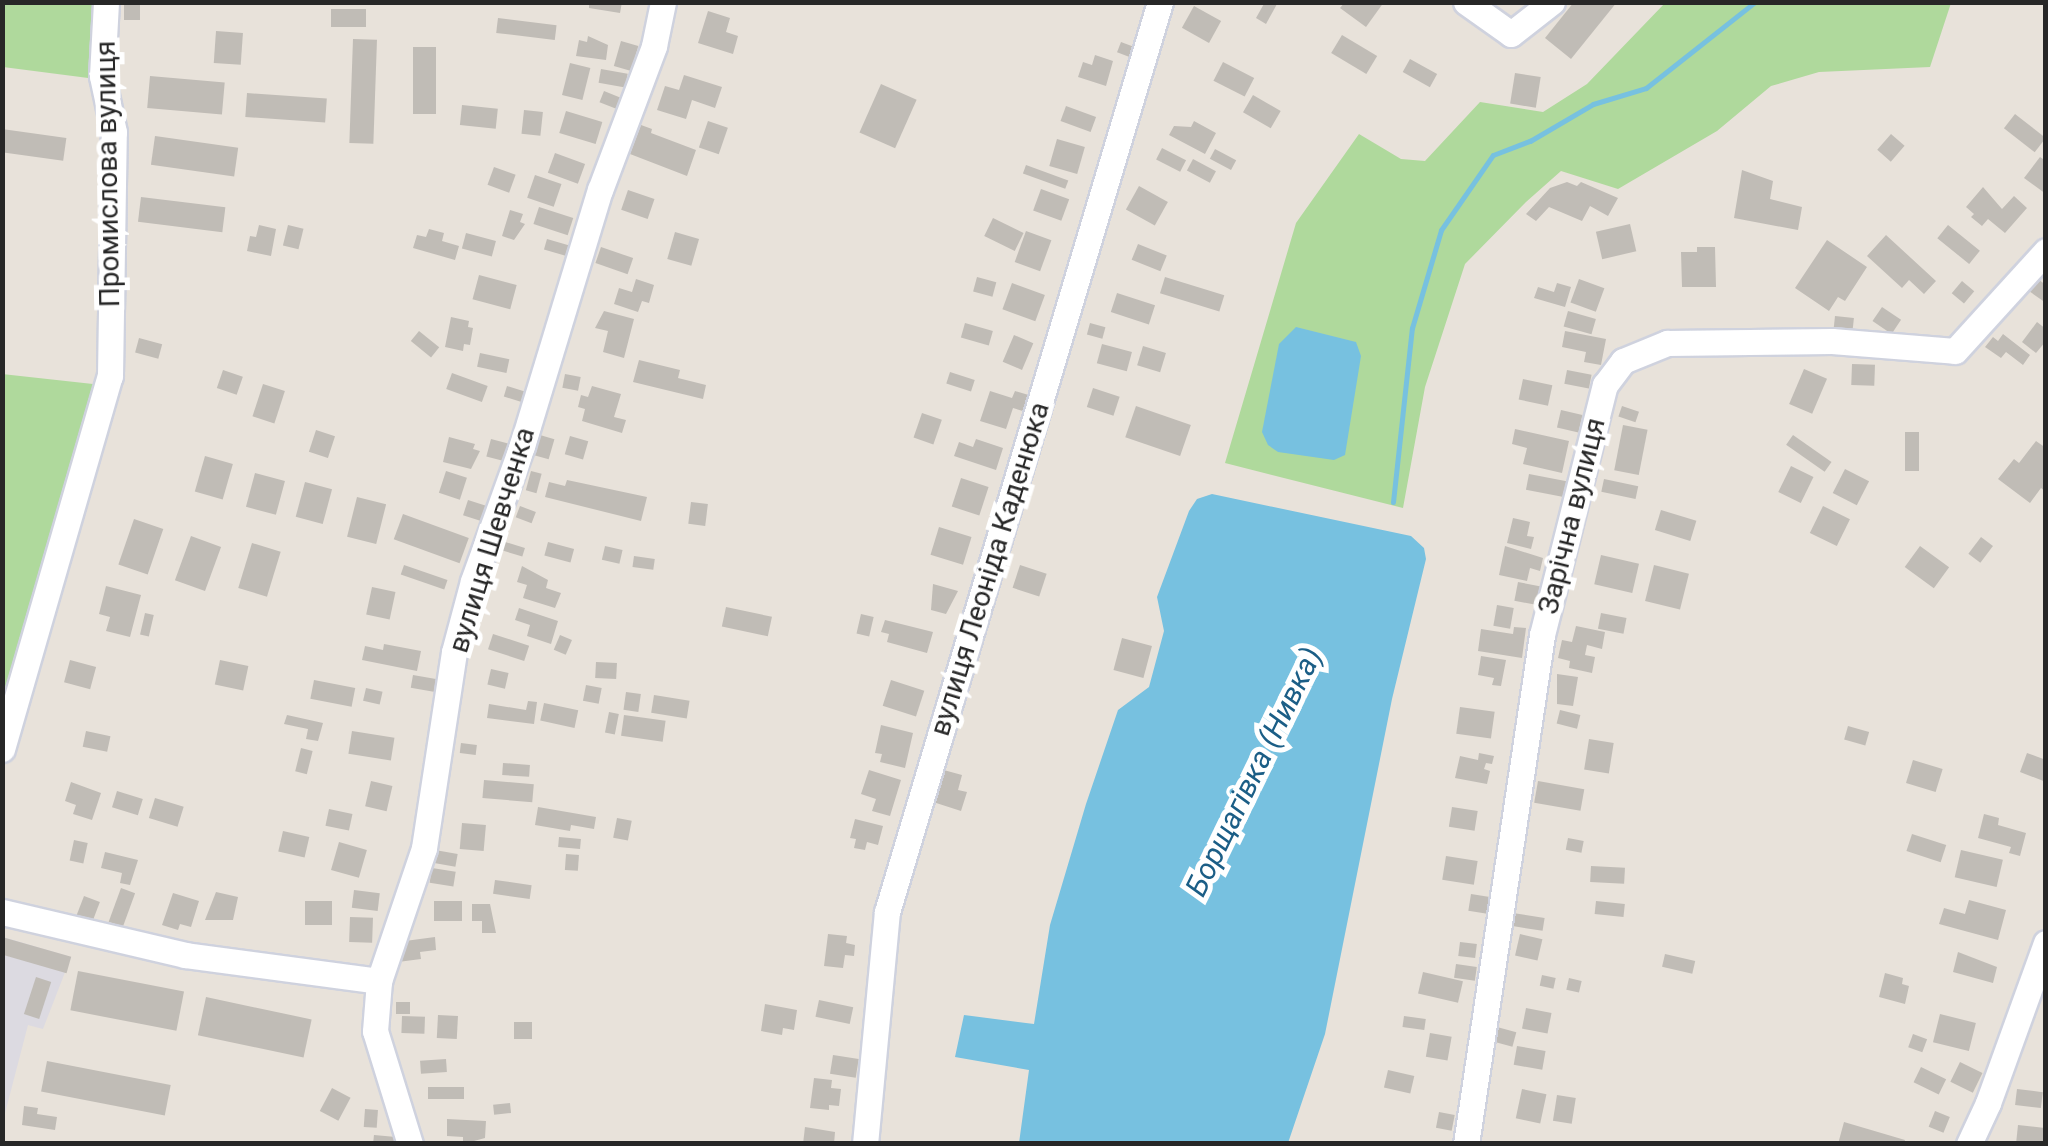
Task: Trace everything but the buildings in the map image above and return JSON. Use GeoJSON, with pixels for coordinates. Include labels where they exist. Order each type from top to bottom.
{"type":"FeatureCollection","features":[{"type":"Feature","properties":{"kind":"street","name":"Промислова вулиця"},"geometry":{"type":"LineString","coordinates":[[2,749],[110,376],[114,132],[102,76],[106,2]]}},
{"type":"Feature","properties":{"kind":"street","name":"вулиця Шевченка"},"geometry":{"type":"LineString","coordinates":[[410,1144],[375,1031],[379,982],[424,848],[454,652],[473,581],[522,446],[600,190],[654,46],[664,2]]}},
{"type":"Feature","properties":{"kind":"street","name":"вулиця Леоніда Каденюка"},"geometry":{"type":"LineString","coordinates":[[865,1144],[887,912],[1160,2]]}},
{"type":"Feature","properties":{"kind":"street"},"geometry":{"type":"LineString","coordinates":[[1466,2],[1511,34],[1552,2]]}},
{"type":"Feature","properties":{"kind":"street","name":"Зарічна вулиця"},"geometry":{"type":"LineString","coordinates":[[1466,1144],[1542,635],[1606,385],[1623,361],[1667,343],[1832,342],[1955,350],[2046,251]]}},
{"type":"Feature","properties":{"kind":"street"},"geometry":{"type":"LineString","coordinates":[[2,912],[185,954],[379,982]]}},
{"type":"Feature","properties":{"kind":"street"},"geometry":{"type":"LineString","coordinates":[[1969,1144],[1988,1103],[2046,943]]}},
{"type":"Feature","properties":{"kind":"shaded area"},"geometry":{"type":"Polygon","coordinates":[[[3,937],[71,957],[43,1029],[28,1025],[3,1121],[3,937]]]}},
{"type":"Feature","properties":{"kind":"green space"},"geometry":{"type":"Polygon","coordinates":[[[3,3],[101,3],[96,79],[3,67],[3,3]]]}},
{"type":"Feature","properties":{"kind":"green space"},"geometry":{"type":"Polygon","coordinates":[[[1665,3],[1951,3],[1930,67],[1819,72],[1771,86],[1717,131],[1618,189],[1561,171],[1526,202],[1465,264],[1425,387],[1403,508],[1225,463],[1296,223],[1359,134],[1401,159],[1425,161],[1480,102],[1543,112],[1587,84],[1665,3]]]}},
{"type":"Feature","properties":{"kind":"green space"},"geometry":{"type":"Polygon","coordinates":[[[2,374],[102,385],[2,735],[2,374]]]}},
{"type":"Feature","properties":{"kind":"water"},"geometry":{"type":"Polygon","coordinates":[[[1296,327],[1356,342],[1361,356],[1345,455],[1334,460],[1278,452],[1268,445],[1262,432],[1279,344],[1296,327]]]}},
{"type":"Feature","properties":{"kind":"water"},"geometry":{"type":"Polygon","coordinates":[[[1212,494],[1411,536],[1424,548],[1426,559],[1392,699],[1325,1034],[1288,1143],[1019,1143],[1029,1070],[955,1057],[964,1015],[1034,1024],[1050,925],[1086,804],[1118,710],[1149,687],[1164,631],[1157,597],[1189,511],[1197,499],[1212,494]]]}},
{"type":"Feature","properties":{"kind":"waterway","name":"Борщагівка (Нивка)"},"geometry":{"type":"LineString","coordinates":[[1393,502],[1412,328],[1441,230],[1493,155],[1530,141],[1593,104],[1646,88],[1755,2]]}}]}
